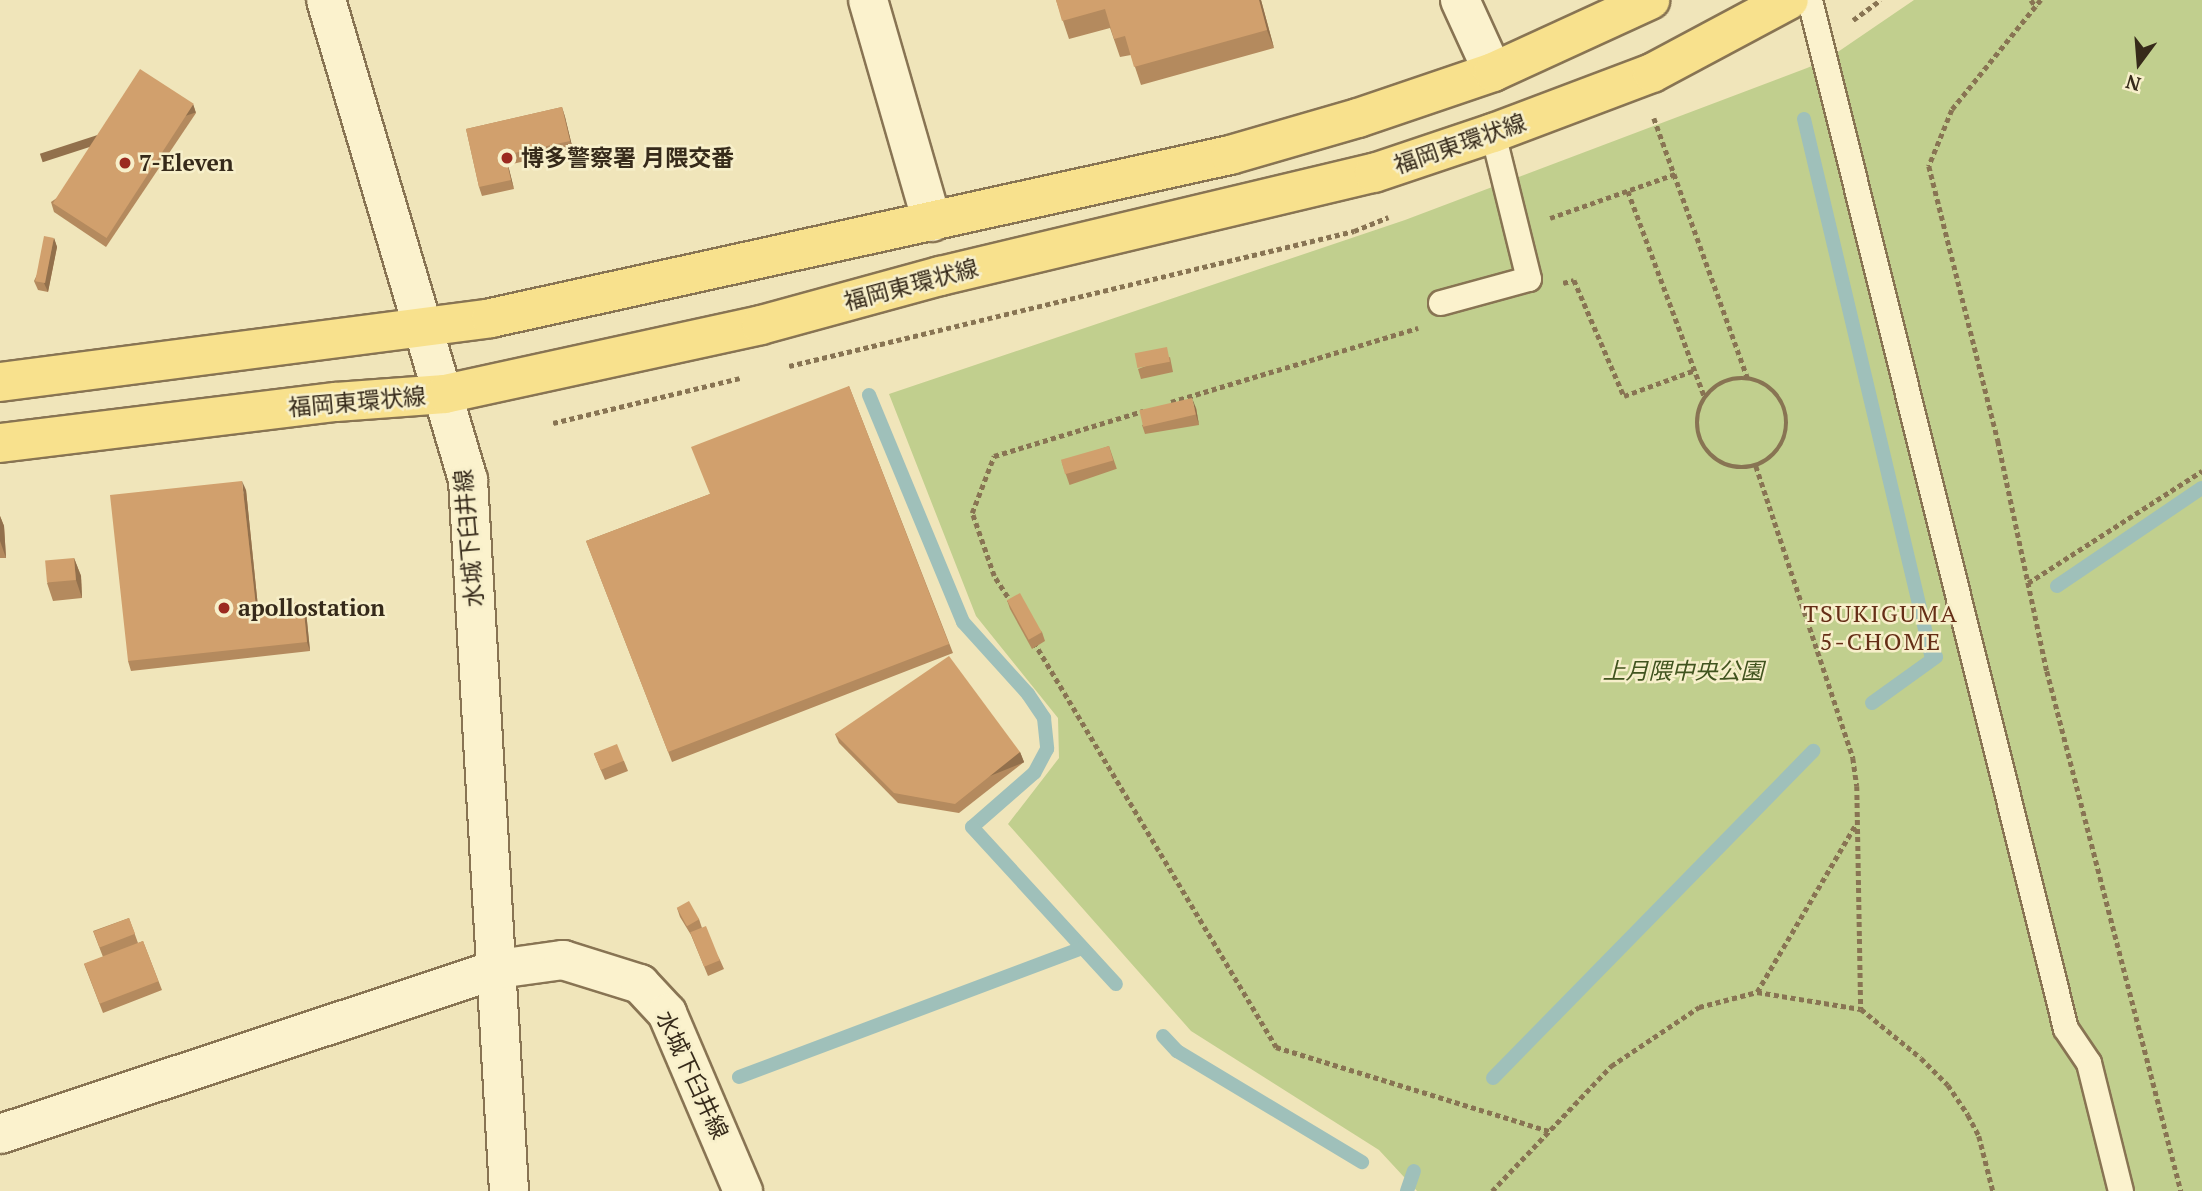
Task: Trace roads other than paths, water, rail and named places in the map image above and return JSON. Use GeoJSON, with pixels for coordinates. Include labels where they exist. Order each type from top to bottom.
{"type":"FeatureCollection","features":[{"type":"Feature","properties":{"kind":"main road","name":"水城下臼井線"},"geometry":{"type":"LineString","coordinates":[[326,0],[423,329],[445,394],[468,480],[509,1191]]}},
{"type":"Feature","properties":{"kind":"main road"},"geometry":{"type":"LineString","coordinates":[[868,0],[932,222]]}},
{"type":"Feature","properties":{"kind":"main road"},"geometry":{"type":"LineString","coordinates":[[1460,0],[1493,72]]}},
{"type":"Feature","properties":{"kind":"main road"},"geometry":{"type":"LineString","coordinates":[[0,382],[423,329],[491,318],[1230,155],[1358,118],[1493,72],[1650,0]]}},
{"type":"Feature","properties":{"kind":"main road","name":"福岡東環状線"},"geometry":{"type":"LineString","coordinates":[[0,443],[336,402],[445,394],[761,325],[953,273],[1374,173],[1493,133],[1652,73],[1788,0]]}},
{"type":"Feature","properties":{"kind":"main road","name":"水城下臼井線"},"geometry":{"type":"LineString","coordinates":[[498,969],[563,960],[640,984],[667,1013],[743,1191]]}},
{"type":"Feature","properties":{"kind":"main road"},"geometry":{"type":"LineString","coordinates":[[0,1134],[498,969]]}},
{"type":"Feature","properties":{"kind":"lane"},"geometry":{"type":"LineString","coordinates":[[1810,0],[2066,1029],[2089,1063],[2122,1191]]}},
{"type":"Feature","properties":{"kind":"lane"},"geometry":{"type":"LineString","coordinates":[[1435,314],[1529,279],[1493,133]]}},
{"type":"Feature","properties":{"kind":"waterway"},"geometry":{"type":"LineString","coordinates":[[1804,119],[1932,659]]}},
{"type":"Feature","properties":{"kind":"waterway"},"geometry":{"type":"LineString","coordinates":[[869,395],[963,622],[1028,694],[1044,718],[1047,749],[1034,773],[972,827],[1116,984]]}},
{"type":"Feature","properties":{"kind":"waterway"},"geometry":{"type":"LineString","coordinates":[[2057,586],[2202,488]]}},
{"type":"Feature","properties":{"kind":"waterway"},"geometry":{"type":"LineString","coordinates":[[1872,703],[1936,657]]}},
{"type":"Feature","properties":{"kind":"waterway"},"geometry":{"type":"LineString","coordinates":[[1493,1078],[1813,751]]}},
{"type":"Feature","properties":{"kind":"waterway"},"geometry":{"type":"LineString","coordinates":[[739,1077],[1082,948]]}},
{"type":"Feature","properties":{"kind":"waterway"},"geometry":{"type":"LineString","coordinates":[[1163,1036],[1177,1051],[1362,1162]]}},
{"type":"Feature","properties":{"kind":"waterway"},"geometry":{"type":"LineString","coordinates":[[1407,1191],[1414,1171]]}},
{"type":"Feature","properties":{"kind":"place","name":"博多警察署 月隈交番"},"geometry":{"type":"Point","coordinates":[507,158]}},
{"type":"Feature","properties":{"kind":"place","name":"7-Eleven"},"geometry":{"type":"Point","coordinates":[125,163]}},
{"type":"Feature","properties":{"kind":"place","name":"apollostation"},"geometry":{"type":"Point","coordinates":[224,608]}},
{"type":"Feature","properties":{"kind":"district","name":"TSUKIGUMA 5-CHOME"},"geometry":{"type":"Point","coordinates":[1881,628]}},
{"type":"Feature","properties":{"kind":"park label","name":"上月隈中央公園"},"geometry":{"type":"Point","coordinates":[1683,671]}}]}
